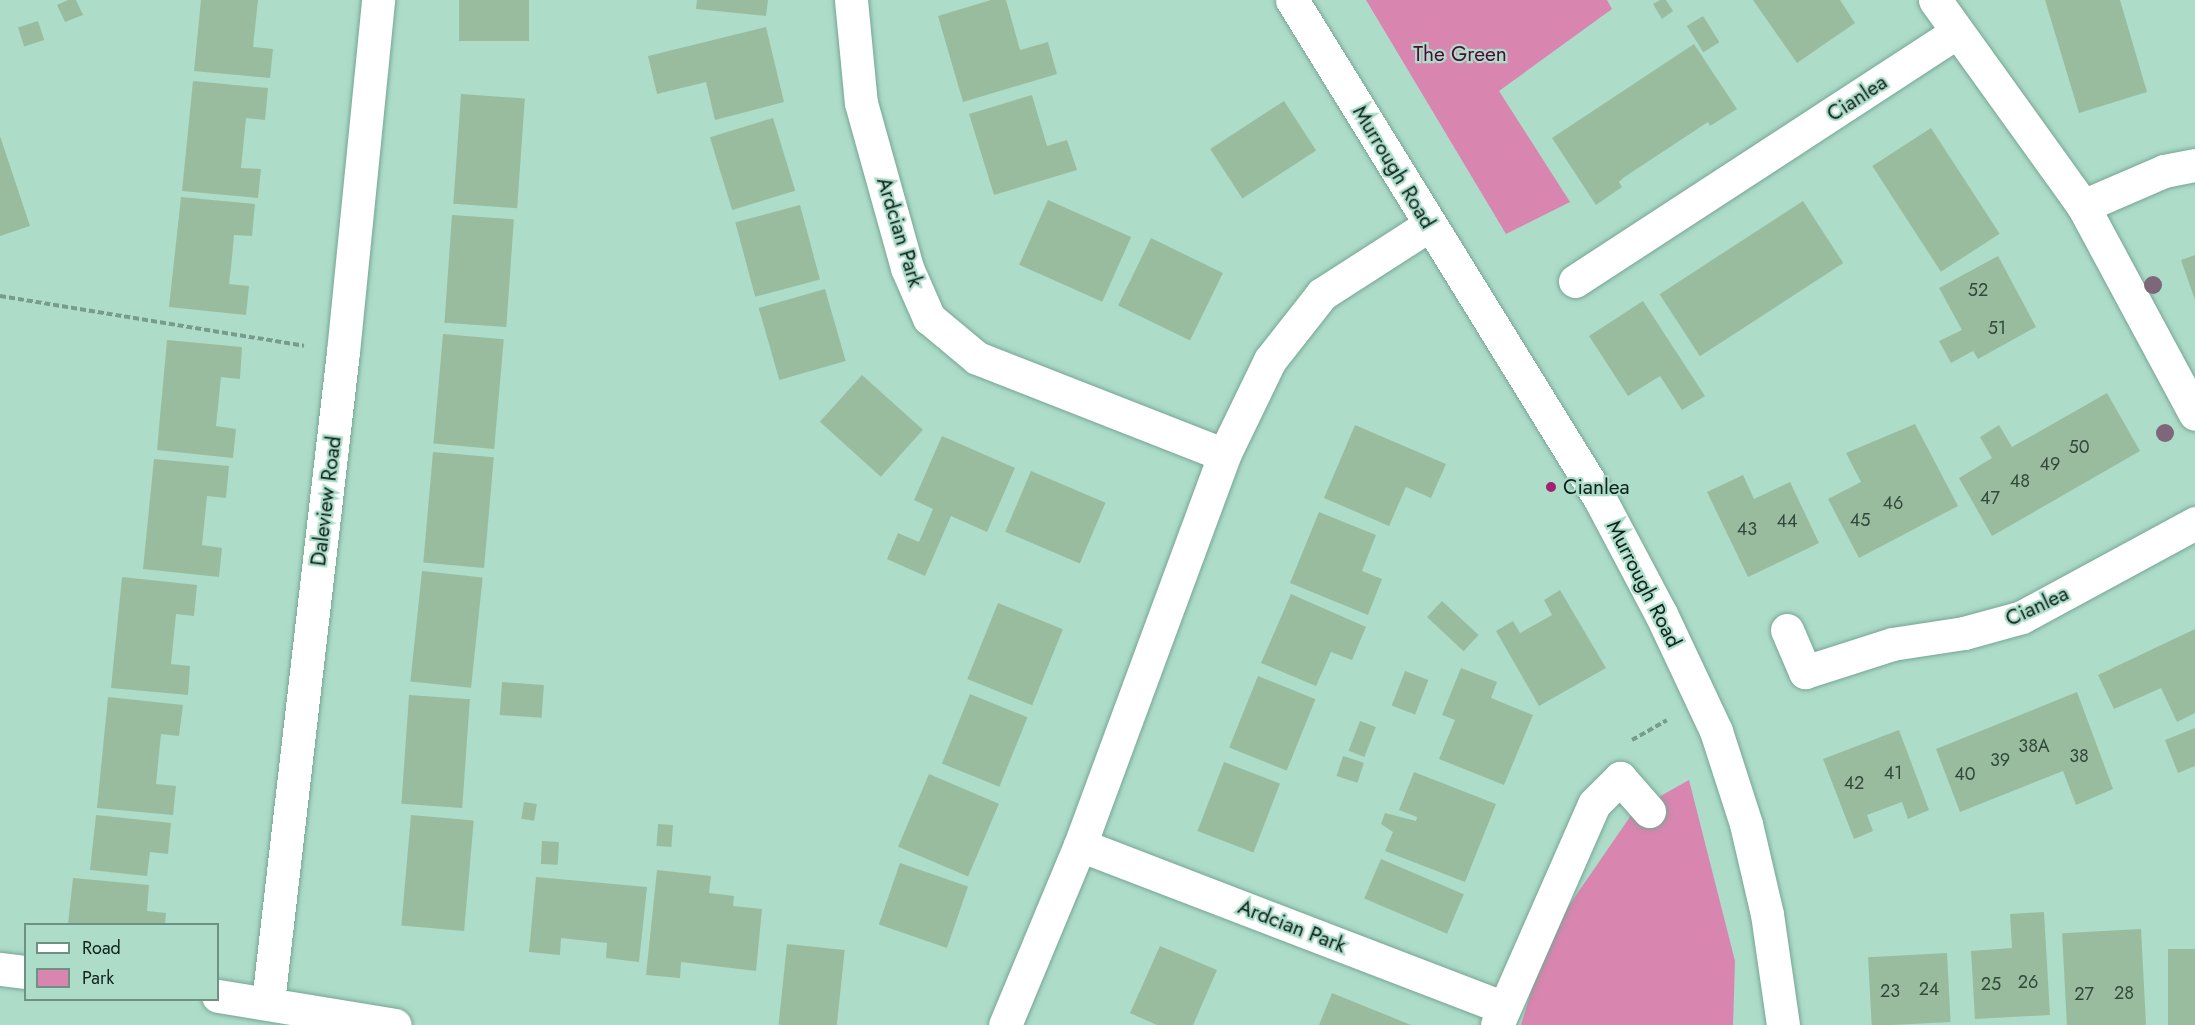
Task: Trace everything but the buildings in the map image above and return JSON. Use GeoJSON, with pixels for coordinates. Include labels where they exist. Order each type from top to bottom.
{"type":"FeatureCollection","features":[{"type":"Feature","properties":{"kind":"street","name":"Daleview Road"},"geometry":{"type":"LineString","coordinates":[[268,1002],[343,352],[378,0]]}},
{"type":"Feature","properties":{"kind":"street","name":"Ardcian Park"},"geometry":{"type":"LineString","coordinates":[[851,0],[861,103],[907,268],[928,318],[977,358],[1224,455]]}},
{"type":"Feature","properties":{"kind":"street","name":"Murrough Road"},"geometry":{"type":"LineString","coordinates":[[1293,0],[1429,225],[1600,499],[1661,614],[1701,700],[1746,824],[1767,914],[1783,1025]]}},
{"type":"Feature","properties":{"kind":"street"},"geometry":{"type":"LineString","coordinates":[[1935,0],[2083,206],[2195,414]]}},
{"type":"Feature","properties":{"kind":"street","name":"Cianlea"},"geometry":{"type":"LineString","coordinates":[[1575,281],[1957,32]]}},
{"type":"Feature","properties":{"kind":"street"},"geometry":{"type":"LineString","coordinates":[[2083,206],[2164,171],[2195,165]]}},
{"type":"Feature","properties":{"kind":"street"},"geometry":{"type":"LineString","coordinates":[[1005,1025],[1080,845],[1224,455],[1270,360],[1322,294],[1429,225]]}},
{"type":"Feature","properties":{"kind":"street","name":"Cianlea"},"geometry":{"type":"LineString","coordinates":[[1787,630],[1805,672],[1892,644],[1964,633],[2022,617],[2195,523]]}},
{"type":"Feature","properties":{"kind":"street","name":"Ardcian Park"},"geometry":{"type":"LineString","coordinates":[[1080,845],[1500,1016],[1594,804],[1620,778],[1649,811]]}},
{"type":"Feature","properties":{"kind":"street"},"geometry":{"type":"LineString","coordinates":[[0,969],[24,972]]}},
{"type":"Feature","properties":{"kind":"street"},"geometry":{"type":"LineString","coordinates":[[219,996],[268,1002],[395,1025]]}},
{"type":"Feature","properties":{"kind":"path"},"geometry":{"type":"LineString","coordinates":[[0,296],[343,352]]}},
{"type":"Feature","properties":{"kind":"path"},"geometry":{"type":"LineString","coordinates":[[1623,745],[1701,700]]}},
{"type":"Feature","properties":{"kind":"green space","name":"The Green"},"geometry":{"type":"Polygon","coordinates":[[[1366,0],[1607,0],[1612,9],[1499,91],[1570,202],[1506,234],[1366,0]]]}},
{"type":"Feature","properties":{"kind":"green space"},"geometry":{"type":"Polygon","coordinates":[[[1689,780],[1735,961],[1733,1025],[1521,1025],[1548,936],[1634,811],[1689,780]]]}},
{"type":"Feature","properties":{"kind":"place","name":"Cianlea"},"geometry":{"type":"Point","coordinates":[1551,487]}}]}
